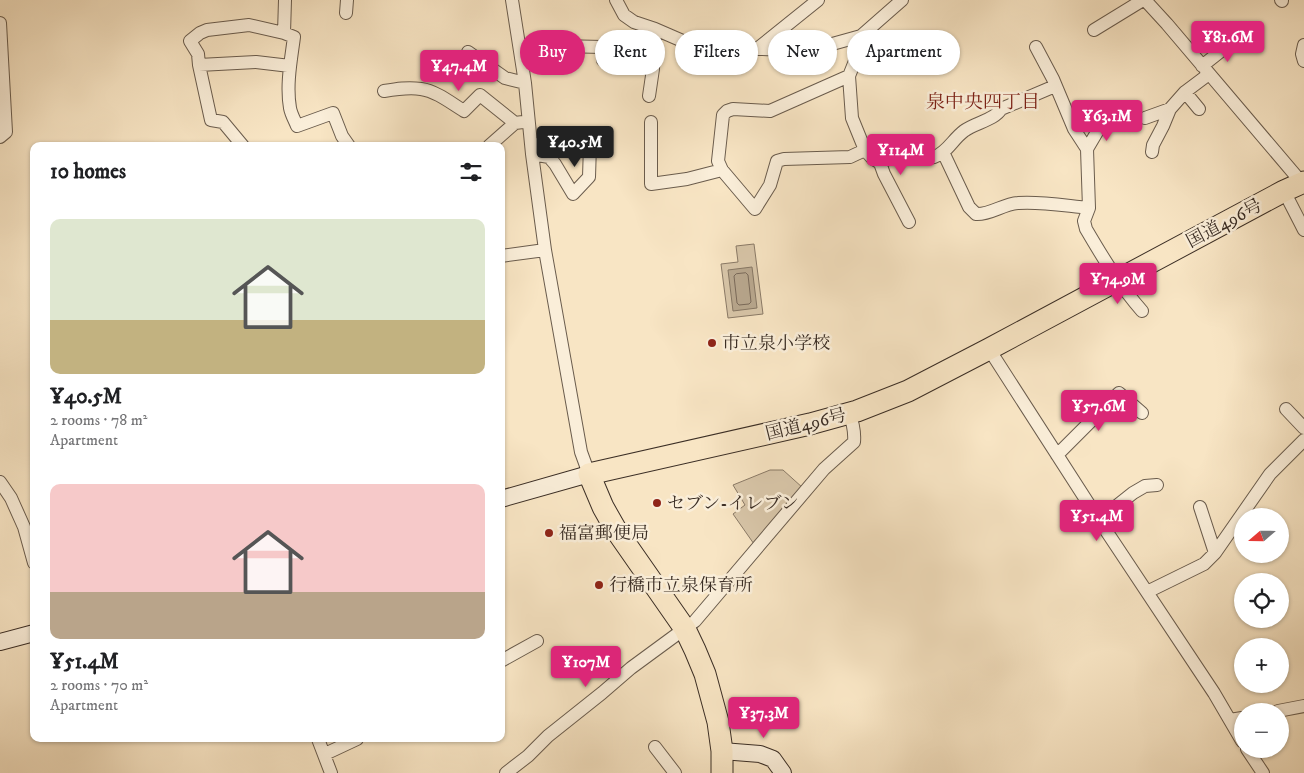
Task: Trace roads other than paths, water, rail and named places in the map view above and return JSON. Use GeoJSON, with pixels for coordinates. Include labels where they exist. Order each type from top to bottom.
{"type":"FeatureCollection","features":[{"type":"Feature","properties":{"kind":"highway","name":"国道496号"},"geometry":{"type":"LineString","coordinates":[[589,474],[810,424],[849,413],[908,391],[1297,185]]}},
{"type":"Feature","properties":{"kind":"highway"},"geometry":{"type":"LineString","coordinates":[[589,474],[602,507],[616,530],[685,629],[711,694],[718,722],[722,751],[722,773]]}},
{"type":"Feature","properties":{"kind":"street"},"geometry":{"type":"LineString","coordinates":[[284,33],[286,0]]}},
{"type":"Feature","properties":{"kind":"street"},"geometry":{"type":"LineString","coordinates":[[346,13],[347,0]]}},
{"type":"Feature","properties":{"kind":"street"},"geometry":{"type":"LineString","coordinates":[[512,0],[520,45]]}},
{"type":"Feature","properties":{"kind":"street"},"geometry":{"type":"LineString","coordinates":[[616,0],[624,15],[634,22],[675,38]]}},
{"type":"Feature","properties":{"kind":"street"},"geometry":{"type":"LineString","coordinates":[[758,48],[818,0]]}},
{"type":"Feature","properties":{"kind":"street"},"geometry":{"type":"LineString","coordinates":[[868,30],[902,0]]}},
{"type":"Feature","properties":{"kind":"street"},"geometry":{"type":"LineString","coordinates":[[1094,30],[1144,0],[1206,70],[1297,185],[1304,230]]}},
{"type":"Feature","properties":{"kind":"street"},"geometry":{"type":"LineString","coordinates":[[0,23],[6,132],[0,136]]}},
{"type":"Feature","properties":{"kind":"street"},"geometry":{"type":"LineString","coordinates":[[240,142],[223,122],[211,120],[198,54],[190,41],[200,32],[249,25],[294,37],[288,96],[290,110],[297,126],[333,114],[346,142]]}},
{"type":"Feature","properties":{"kind":"street"},"geometry":{"type":"LineString","coordinates":[[649,96],[653,69],[655,29]]}},
{"type":"Feature","properties":{"kind":"street"},"geometry":{"type":"LineString","coordinates":[[1152,152],[1153,145],[1170,108],[1236,39]]}},
{"type":"Feature","properties":{"kind":"street"},"geometry":{"type":"LineString","coordinates":[[758,49],[807,51],[847,40]]}},
{"type":"Feature","properties":{"kind":"street"},"geometry":{"type":"LineString","coordinates":[[1304,45],[1302,54],[1304,61]]}},
{"type":"Feature","properties":{"kind":"street"},"geometry":{"type":"LineString","coordinates":[[1036,47],[1056,86],[1074,128],[1087,149],[1089,208],[1084,221],[1086,229],[1117,280],[1142,312]]}},
{"type":"Feature","properties":{"kind":"street"},"geometry":{"type":"LineString","coordinates":[[468,52],[505,78],[526,83]]}},
{"type":"Feature","properties":{"kind":"street"},"geometry":{"type":"LineString","coordinates":[[199,65],[256,62],[290,66]]}},
{"type":"Feature","properties":{"kind":"street"},"geometry":{"type":"LineString","coordinates":[[505,498],[589,474],[581,452],[545,250],[531,149],[525,75]]}},
{"type":"Feature","properties":{"kind":"street"},"geometry":{"type":"LineString","coordinates":[[865,150],[850,157],[784,159],[777,161],[770,185],[755,209],[722,170],[718,161],[723,115],[727,111],[733,109],[770,111],[849,76],[852,118],[865,150],[880,163],[909,222]]}},
{"type":"Feature","properties":{"kind":"street"},"geometry":{"type":"LineString","coordinates":[[880,163],[908,149],[914,156],[932,158],[943,152],[964,130],[998,114],[1001,109],[1056,86]]}},
{"type":"Feature","properties":{"kind":"street"},"geometry":{"type":"LineString","coordinates":[[384,91],[403,88],[423,89],[440,96],[464,111],[480,95],[515,123]]}},
{"type":"Feature","properties":{"kind":"street"},"geometry":{"type":"LineString","coordinates":[[1185,92],[1199,109]]}},
{"type":"Feature","properties":{"kind":"street"},"geometry":{"type":"LineString","coordinates":[[1145,118],[1170,108]]}},
{"type":"Feature","properties":{"kind":"street"},"geometry":{"type":"LineString","coordinates":[[494,142],[515,123],[529,121]]}},
{"type":"Feature","properties":{"kind":"street"},"geometry":{"type":"LineString","coordinates":[[651,122],[651,184],[687,179],[722,170]]}},
{"type":"Feature","properties":{"kind":"street"},"geometry":{"type":"LineString","coordinates":[[1087,149],[1097,132],[1099,123]]}},
{"type":"Feature","properties":{"kind":"street"},"geometry":{"type":"LineString","coordinates":[[590,146],[589,178],[573,194],[549,157],[531,149],[590,146]]}},
{"type":"Feature","properties":{"kind":"street"},"geometry":{"type":"LineString","coordinates":[[943,152],[969,207],[976,214],[1020,202],[1089,208]]}},
{"type":"Feature","properties":{"kind":"street"},"geometry":{"type":"LineString","coordinates":[[505,255],[545,250]]}},
{"type":"Feature","properties":{"kind":"street"},"geometry":{"type":"LineString","coordinates":[[989,349],[1146,592],[1214,693],[1234,727]]}},
{"type":"Feature","properties":{"kind":"street"},"geometry":{"type":"LineString","coordinates":[[1057,455],[1119,393],[1142,413]]}},
{"type":"Feature","properties":{"kind":"street"},"geometry":{"type":"LineString","coordinates":[[1286,409],[1304,428]]}},
{"type":"Feature","properties":{"kind":"street"},"geometry":{"type":"LineString","coordinates":[[506,773],[631,668],[695,621],[824,469],[854,442],[855,435],[849,413]]}},
{"type":"Feature","properties":{"kind":"street"},"geometry":{"type":"LineString","coordinates":[[1146,592],[1204,564],[1214,553],[1270,474],[1304,440]]}},
{"type":"Feature","properties":{"kind":"street"},"geometry":{"type":"LineString","coordinates":[[0,482],[11,498],[24,527],[30,549]]}},
{"type":"Feature","properties":{"kind":"street"},"geometry":{"type":"LineString","coordinates":[[1099,520],[1133,493],[1145,486],[1157,485]]}},
{"type":"Feature","properties":{"kind":"street"},"geometry":{"type":"LineString","coordinates":[[1200,507],[1214,553]]}},
{"type":"Feature","properties":{"kind":"street"},"geometry":{"type":"LineString","coordinates":[[0,642],[30,633]]}},
{"type":"Feature","properties":{"kind":"street"},"geometry":{"type":"LineString","coordinates":[[505,659],[537,641]]}},
{"type":"Feature","properties":{"kind":"street"},"geometry":{"type":"LineString","coordinates":[[1289,709],[1304,706]]}},
{"type":"Feature","properties":{"kind":"street"},"geometry":{"type":"LineString","coordinates":[[1230,720],[1234,719]]}},
{"type":"Feature","properties":{"kind":"street"},"geometry":{"type":"LineString","coordinates":[[319,742],[325,754],[327,772]]}},
{"type":"Feature","properties":{"kind":"street"},"geometry":{"type":"LineString","coordinates":[[325,754],[351,742]]}},
{"type":"Feature","properties":{"kind":"street"},"geometry":{"type":"LineString","coordinates":[[655,747],[675,773]]}},
{"type":"Feature","properties":{"kind":"street"},"geometry":{"type":"LineString","coordinates":[[722,751],[760,754],[772,759],[783,773]]}},
{"type":"Feature","properties":{"kind":"street"},"geometry":{"type":"LineString","coordinates":[[1254,758],[1263,773]]}},
{"type":"Feature","properties":{"kind":"water"},"geometry":{"type":"Polygon","coordinates":[[[752,267],[757,308],[733,311],[728,270],[752,267]]]}},
{"type":"Feature","properties":{"kind":"place","name":"市立泉小学校"},"geometry":{"type":"Point","coordinates":[712,343]}},
{"type":"Feature","properties":{"kind":"place","name":"セブン-イレブン"},"geometry":{"type":"Point","coordinates":[657,503]}},
{"type":"Feature","properties":{"kind":"place","name":"福富郵便局"},"geometry":{"type":"Point","coordinates":[549,533]}},
{"type":"Feature","properties":{"kind":"place","name":"行橋市立泉保育所"},"geometry":{"type":"Point","coordinates":[599,585]}},
{"type":"Feature","properties":{"kind":"district","name":"泉中央四丁目"},"geometry":{"type":"Point","coordinates":[983,101]}}]}
